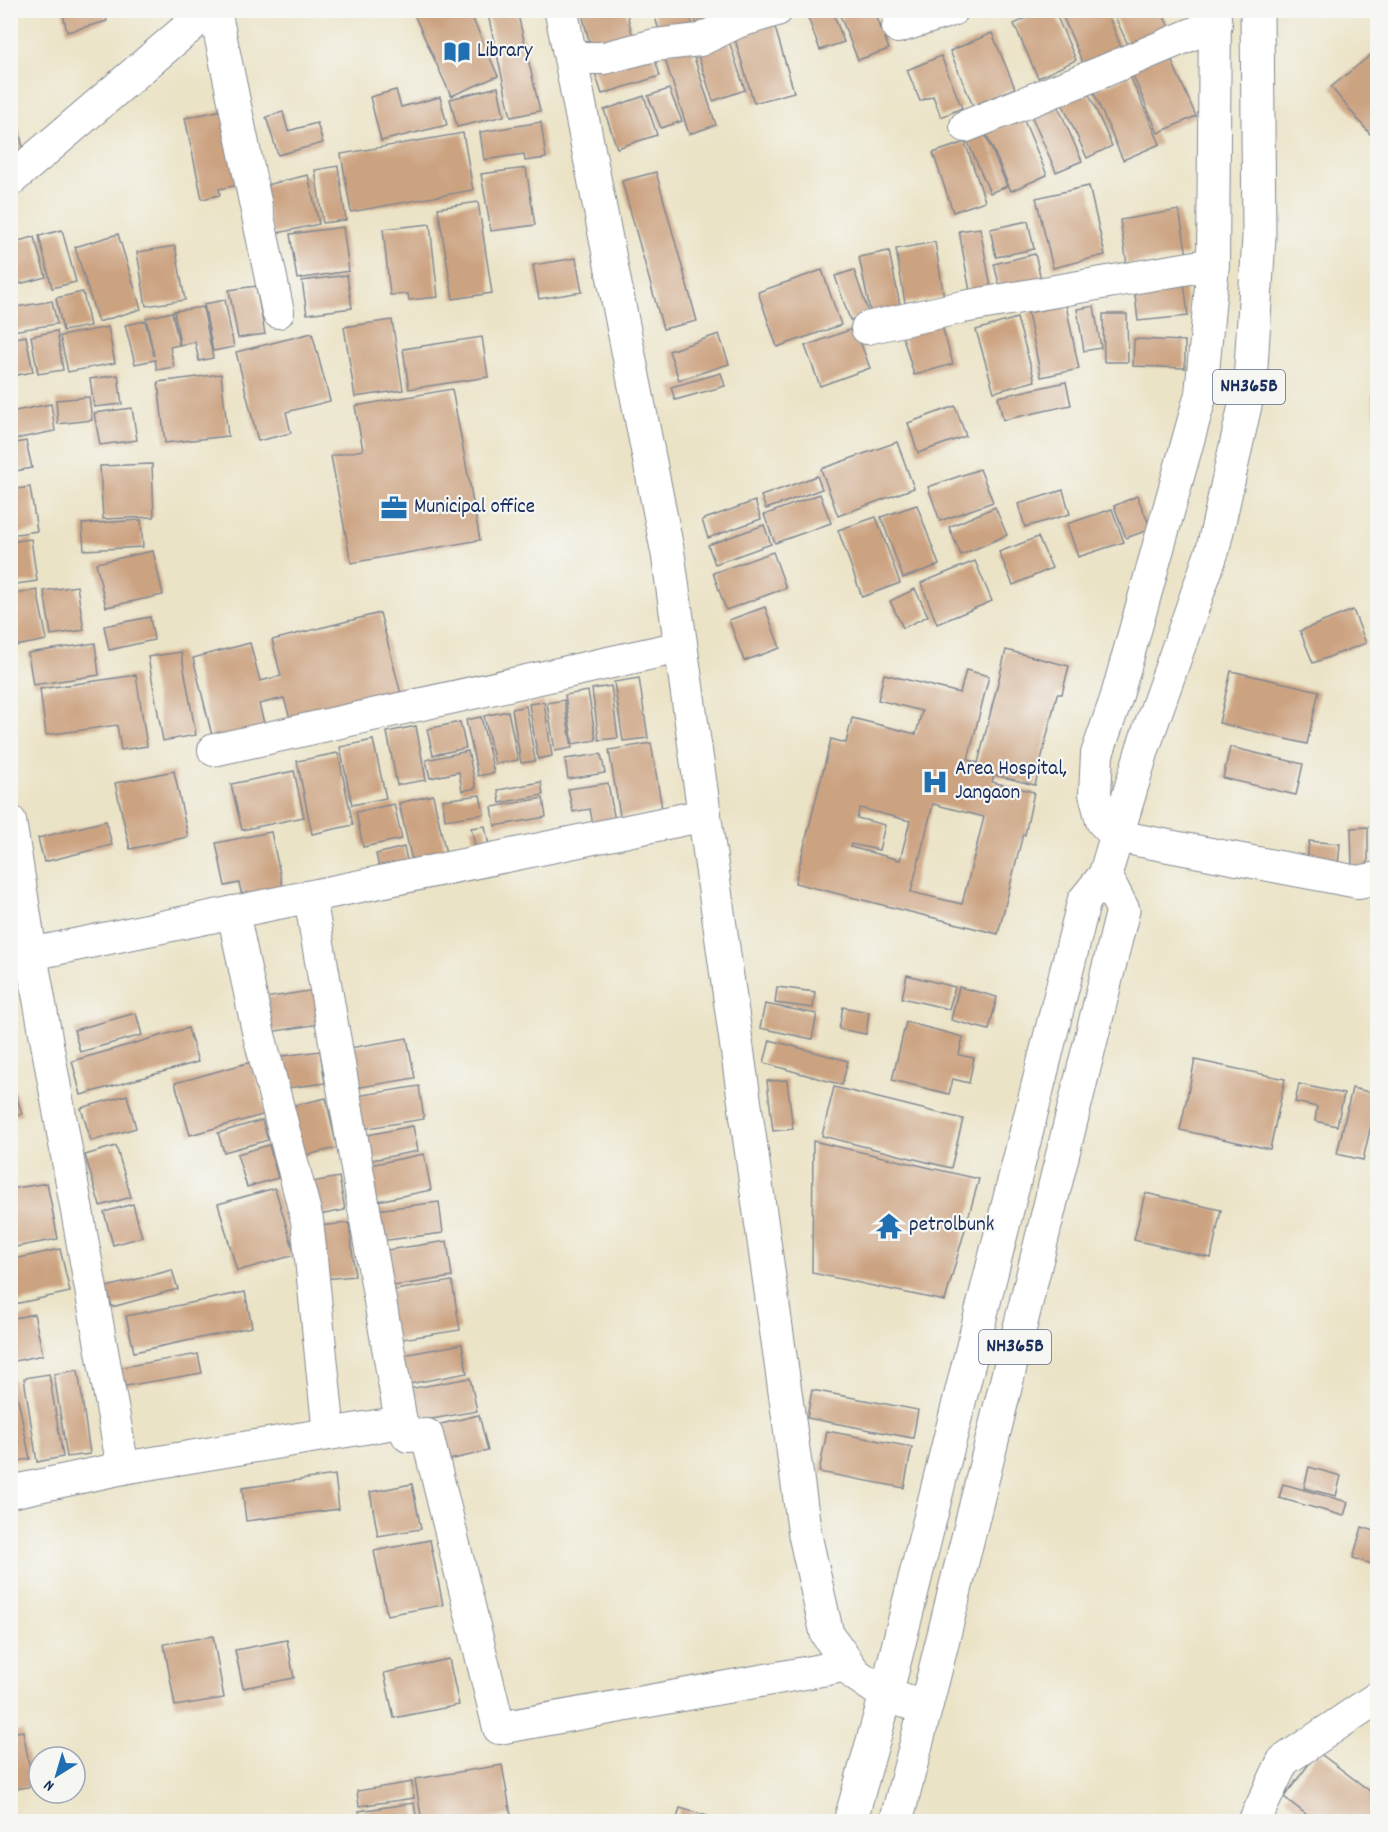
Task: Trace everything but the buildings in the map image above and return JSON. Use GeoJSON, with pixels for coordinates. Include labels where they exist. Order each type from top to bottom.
{"type":"FeatureCollection","features":[{"type":"Feature","properties":{"kind":"main road"},"geometry":{"type":"LineString","coordinates":[[10,180],[209,10]]}},
{"type":"Feature","properties":{"kind":"main road"},"geometry":{"type":"LineString","coordinates":[[561,10],[668,554],[805,1535],[827,1634],[855,1674],[886,1695],[926,1708]]}},
{"type":"Feature","properties":{"kind":"main road","name":"NH365B"},"geometry":{"type":"LineString","coordinates":[[896,1821],[1123,910],[1105,875],[1143,748],[1213,549],[1251,383],[1259,237],[1257,10]]}},
{"type":"Feature","properties":{"kind":"main road"},"geometry":{"type":"LineString","coordinates":[[850,1821],[886,1695],[1084,901],[1105,875]]}},
{"type":"Feature","properties":{"kind":"street"},"geometry":{"type":"LineString","coordinates":[[215,10],[278,312]]}},
{"type":"Feature","properties":{"kind":"street"},"geometry":{"type":"LineString","coordinates":[[568,47],[578,58],[604,58],[655,45],[700,39],[737,22],[777,10]]}},
{"type":"Feature","properties":{"kind":"street"},"geometry":{"type":"LineString","coordinates":[[898,27],[952,10]]}},
{"type":"Feature","properties":{"kind":"street"},"geometry":{"type":"LineString","coordinates":[[966,126],[1097,74],[1216,17],[1213,91],[1213,264],[1201,394],[1116,699],[1097,754],[1095,794],[1102,821],[1116,836],[1358,882],[1377,878]]}},
{"type":"Feature","properties":{"kind":"street"},"geometry":{"type":"LineString","coordinates":[[867,328],[963,307],[1213,264]]}},
{"type":"Feature","properties":{"kind":"street"},"geometry":{"type":"LineString","coordinates":[[214,750],[680,647]]}},
{"type":"Feature","properties":{"kind":"street"},"geometry":{"type":"LineString","coordinates":[[21,956],[705,815]]}},
{"type":"Feature","properties":{"kind":"street"},"geometry":{"type":"LineString","coordinates":[[10,821],[21,956],[123,1468]]}},
{"type":"Feature","properties":{"kind":"street"},"geometry":{"type":"LineString","coordinates":[[310,897],[401,1422],[408,1436],[428,1435],[499,1728],[849,1665]]}},
{"type":"Feature","properties":{"kind":"street"},"geometry":{"type":"LineString","coordinates":[[233,912],[258,1031],[307,1220],[329,1434]]}},
{"type":"Feature","properties":{"kind":"street"},"geometry":{"type":"LineString","coordinates":[[10,1492],[123,1468],[401,1422]]}},
{"type":"Feature","properties":{"kind":"street"},"geometry":{"type":"LineString","coordinates":[[1254,1821],[1283,1761],[1377,1697]]}},
{"type":"Feature","properties":{"kind":"place","name":"Library"},"geometry":{"type":"Point","coordinates":[457,52]}},
{"type":"Feature","properties":{"kind":"place","name":"Municipal office"},"geometry":{"type":"Point","coordinates":[394,508]}},
{"type":"Feature","properties":{"kind":"place","name":"Area Hospital, Jangaon"},"geometry":{"type":"Point","coordinates":[935,782]}},
{"type":"Feature","properties":{"kind":"place","name":"petrolbunk"},"geometry":{"type":"Point","coordinates":[889,1226]}}]}
